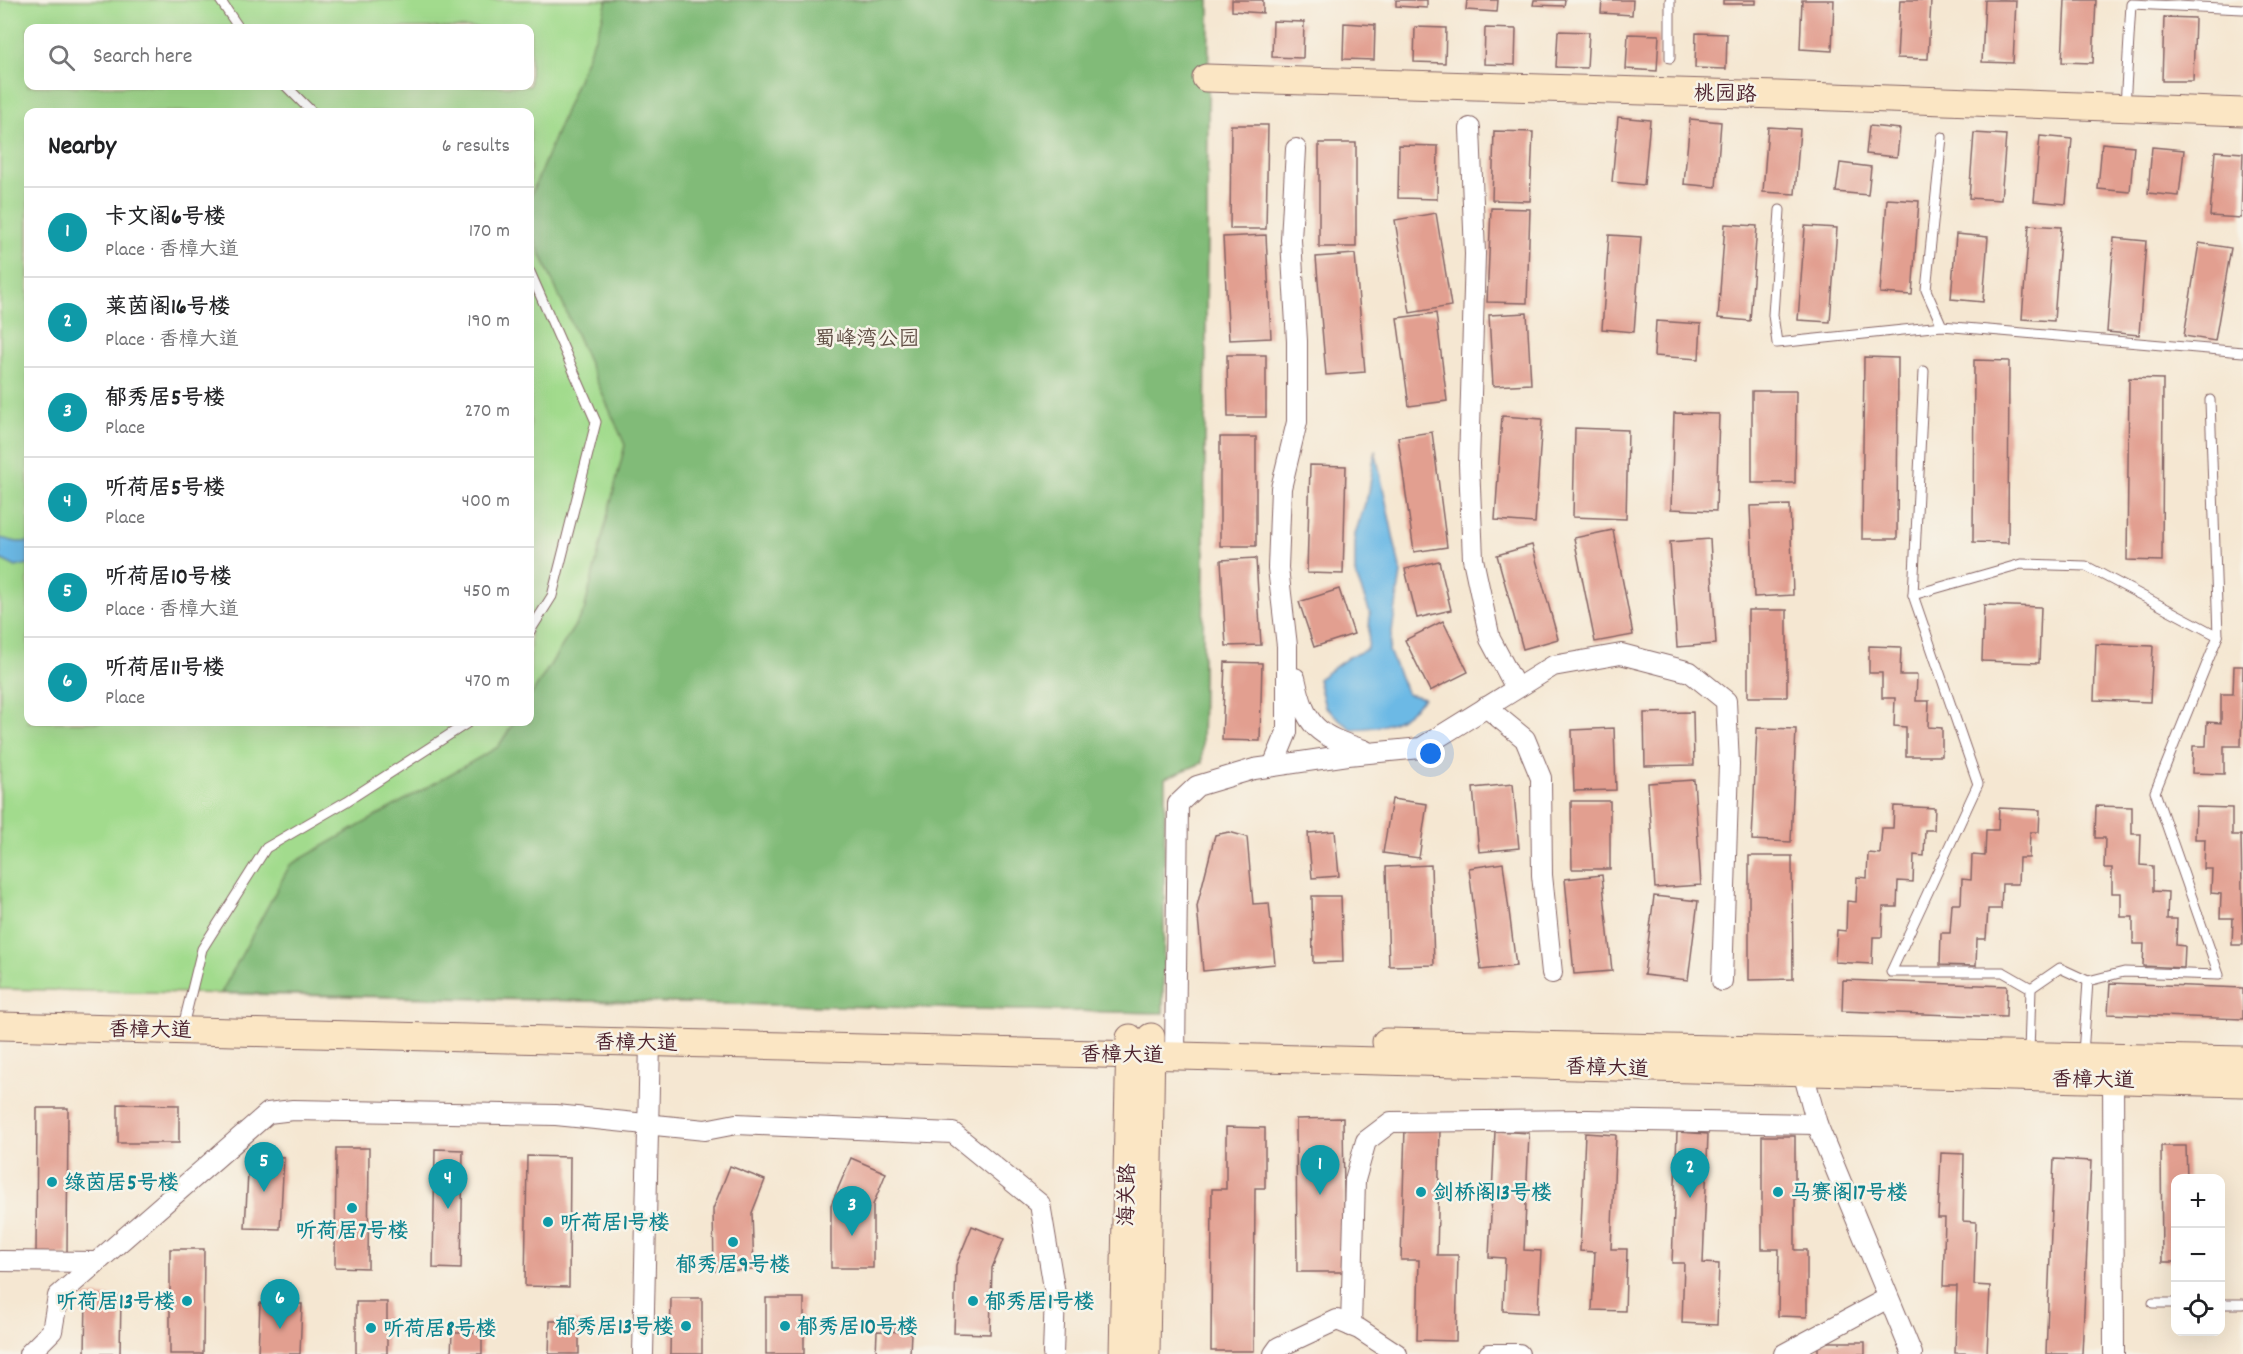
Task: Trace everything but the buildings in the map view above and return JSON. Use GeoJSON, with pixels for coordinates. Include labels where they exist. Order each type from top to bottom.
{"type":"FeatureCollection","features":[{"type":"Feature","properties":{"kind":"street","name":"桃园路"},"geometry":{"type":"LineString","coordinates":[[1206,78],[2243,112]]}},
{"type":"Feature","properties":{"kind":"street"},"geometry":{"type":"LineString","coordinates":[[1470,128],[1475,254],[1469,464],[1473,559],[1490,639],[1516,688]]}},
{"type":"Feature","properties":{"kind":"street"},"geometry":{"type":"LineString","coordinates":[[1273,766],[1287,732],[1287,646],[1278,568],[1281,488],[1297,422],[1297,341],[1292,240],[1296,149]]}},
{"type":"Feature","properties":{"kind":"street"},"geometry":{"type":"LineString","coordinates":[[1287,646],[1302,708],[1325,736],[1372,753]]}},
{"type":"Feature","properties":{"kind":"street"},"geometry":{"type":"LineString","coordinates":[[1152,1046],[1178,804],[1197,786],[1273,766],[1421,748],[1554,666],[1622,654],[1690,672],[1726,701],[1729,764],[1722,981]]}},
{"type":"Feature","properties":{"kind":"street"},"geometry":{"type":"LineString","coordinates":[[1486,707],[1525,739],[1542,778],[1542,875],[1552,973]]}},
{"type":"Feature","properties":{"kind":"street","name":"香樟大道"},"geometry":{"type":"LineString","coordinates":[[0,1014],[1802,1062],[2113,1068],[2243,1060]]}},
{"type":"Feature","properties":{"kind":"street","name":"香樟大道"},"geometry":{"type":"LineString","coordinates":[[0,1026],[650,1042],[1152,1046]]}},
{"type":"Feature","properties":{"kind":"street"},"geometry":{"type":"LineString","coordinates":[[643,1354],[650,1042]]}},
{"type":"Feature","properties":{"kind":"street","name":"海关路"},"geometry":{"type":"LineString","coordinates":[[1123,1354],[1152,1046]]}},
{"type":"Feature","properties":{"kind":"street","name":"海关路"},"geometry":{"type":"LineString","coordinates":[[1146,1354],[1152,1046]]}},
{"type":"Feature","properties":{"kind":"street","name":"香樟大道"},"geometry":{"type":"LineString","coordinates":[[1802,1062],[2028,1055],[2083,1057],[2113,1068],[2243,1083]]}},
{"type":"Feature","properties":{"kind":"street"},"geometry":{"type":"LineString","coordinates":[[1802,1062],[1817,1124],[1912,1354]]}},
{"type":"Feature","properties":{"kind":"street"},"geometry":{"type":"LineString","coordinates":[[2113,1068],[2114,1354]]}},
{"type":"Feature","properties":{"kind":"street"},"geometry":{"type":"LineString","coordinates":[[29,1354],[52,1331],[58,1296],[268,1113],[293,1110],[556,1116],[705,1130],[736,1124],[953,1133],[1040,1204],[1055,1294],[1053,1354]]}},
{"type":"Feature","properties":{"kind":"street"},"geometry":{"type":"LineString","coordinates":[[1351,1326],[1355,1180],[1366,1141],[1391,1122],[1587,1120],[1817,1124]]}},
{"type":"Feature","properties":{"kind":"street"},"geometry":{"type":"LineString","coordinates":[[0,1261],[96,1262]]}},
{"type":"Feature","properties":{"kind":"street"},"geometry":{"type":"LineString","coordinates":[[1784,1354],[1888,1298]]}},
{"type":"Feature","properties":{"kind":"street"},"geometry":{"type":"LineString","coordinates":[[1274,1354],[1278,1347],[1337,1320],[1359,1329],[1394,1354]]}},
{"type":"Feature","properties":{"kind":"street"},"geometry":{"type":"LineString","coordinates":[[1489,1354],[1520,1354]]}},
{"type":"Feature","properties":{"kind":"lane"},"geometry":{"type":"LineString","coordinates":[[220,0],[236,24]]}},
{"type":"Feature","properties":{"kind":"lane"},"geometry":{"type":"LineString","coordinates":[[1670,0],[1670,58]]}},
{"type":"Feature","properties":{"kind":"lane"},"geometry":{"type":"LineString","coordinates":[[2125,108],[2131,4],[2243,9]]}},
{"type":"Feature","properties":{"kind":"lane"},"geometry":{"type":"LineString","coordinates":[[290,90],[308,108]]}},
{"type":"Feature","properties":{"kind":"lane"},"geometry":{"type":"LineString","coordinates":[[1942,137],[1926,290],[1942,326]]}},
{"type":"Feature","properties":{"kind":"lane"},"geometry":{"type":"LineString","coordinates":[[1780,210],[1773,315],[1777,343],[1942,326],[2243,352]]}},
{"type":"Feature","properties":{"kind":"lane"},"geometry":{"type":"LineString","coordinates":[[534,281],[596,422],[552,596],[534,625]]}},
{"type":"Feature","properties":{"kind":"lane"},"geometry":{"type":"LineString","coordinates":[[1924,371],[1914,595],[1978,784],[1891,972],[2003,972],[2031,988]]}},
{"type":"Feature","properties":{"kind":"lane"},"geometry":{"type":"LineString","coordinates":[[2031,988],[2060,968],[2088,981],[2124,972],[2219,975],[2155,792],[2218,636],[2210,400]]}},
{"type":"Feature","properties":{"kind":"lane"},"geometry":{"type":"LineString","coordinates":[[1914,595],[2021,564],[2086,566],[2218,636]]}},
{"type":"Feature","properties":{"kind":"lane"},"geometry":{"type":"LineString","coordinates":[[185,1018],[202,949],[266,848],[347,801],[463,726]]}},
{"type":"Feature","properties":{"kind":"lane"},"geometry":{"type":"LineString","coordinates":[[2083,1057],[2088,981]]}},
{"type":"Feature","properties":{"kind":"lane"},"geometry":{"type":"LineString","coordinates":[[2028,1055],[2031,988]]}},
{"type":"Feature","properties":{"kind":"lane"},"geometry":{"type":"LineString","coordinates":[[2153,1303],[2171,1303]]}},
{"type":"Feature","properties":{"kind":"lane"},"geometry":{"type":"LineString","coordinates":[[2225,1304],[2243,1304]]}},
{"type":"Feature","properties":{"kind":"green space","name":"蜀峰湾公园"},"geometry":{"type":"Polygon","coordinates":[[[0,0],[1209,0],[1202,763],[1165,778],[1163,1013],[0,989],[0,0]]]}},
{"type":"Feature","properties":{"kind":"green space","name":"蜀峰湾公园"},"geometry":{"type":"Polygon","coordinates":[[[607,0],[1209,0],[1202,763],[1165,778],[1163,1013],[221,993],[290,865],[498,747],[511,726],[534,726],[534,691],[584,611],[625,445],[534,239],[534,188],[602,20],[607,0]]]}},
{"type":"Feature","properties":{"kind":"water"},"geometry":{"type":"Polygon","coordinates":[[[1375,450],[1401,573],[1389,651],[1407,694],[1424,698],[1408,714],[1391,723],[1351,729],[1325,707],[1318,679],[1349,657],[1368,649],[1370,613],[1355,573],[1355,534],[1369,491],[1375,450]]]}},
{"type":"Feature","properties":{"kind":"water"},"geometry":{"type":"Polygon","coordinates":[[[0,538],[24,542],[24,565],[16,567],[0,559],[0,538]]]}},
{"type":"Feature","properties":{"kind":"place","name":"绿茵居5号楼"},"geometry":{"type":"Point","coordinates":[52,1182]}},
{"type":"Feature","properties":{"kind":"place","name":"听荷居10号楼"},"geometry":{"type":"Point","coordinates":[264,1192]}},
{"type":"Feature","properties":{"kind":"place","name":"剑桥阁13号楼"},"geometry":{"type":"Point","coordinates":[1421,1192]}},
{"type":"Feature","properties":{"kind":"place","name":"马赛阁17号楼"},"geometry":{"type":"Point","coordinates":[1778,1192]}},
{"type":"Feature","properties":{"kind":"place","name":"卡文阁6号楼"},"geometry":{"type":"Point","coordinates":[1320,1195]}},
{"type":"Feature","properties":{"kind":"place","name":"莱茵阁16号楼"},"geometry":{"type":"Point","coordinates":[1690,1198]}},
{"type":"Feature","properties":{"kind":"place","name":"听荷居7号楼"},"geometry":{"type":"Point","coordinates":[352,1208]}},
{"type":"Feature","properties":{"kind":"place","name":"听荷居5号楼"},"geometry":{"type":"Point","coordinates":[448,1209]}},
{"type":"Feature","properties":{"kind":"place","name":"听荷居1号楼"},"geometry":{"type":"Point","coordinates":[548,1222]}},
{"type":"Feature","properties":{"kind":"place","name":"郁秀居5号楼"},"geometry":{"type":"Point","coordinates":[852,1236]}},
{"type":"Feature","properties":{"kind":"place","name":"郁秀居9号楼"},"geometry":{"type":"Point","coordinates":[733,1242]}},
{"type":"Feature","properties":{"kind":"place","name":"听荷居13号楼"},"geometry":{"type":"Point","coordinates":[187,1301]}},
{"type":"Feature","properties":{"kind":"place","name":"郁秀居1号楼"},"geometry":{"type":"Point","coordinates":[973,1301]}},
{"type":"Feature","properties":{"kind":"place","name":"郁秀居13号楼"},"geometry":{"type":"Point","coordinates":[686,1326]}},
{"type":"Feature","properties":{"kind":"place","name":"郁秀居10号楼"},"geometry":{"type":"Point","coordinates":[785,1326]}},
{"type":"Feature","properties":{"kind":"place","name":"听荷居8号楼"},"geometry":{"type":"Point","coordinates":[371,1328]}},
{"type":"Feature","properties":{"kind":"place","name":"听荷居11号楼"},"geometry":{"type":"Point","coordinates":[280,1329]}}]}
